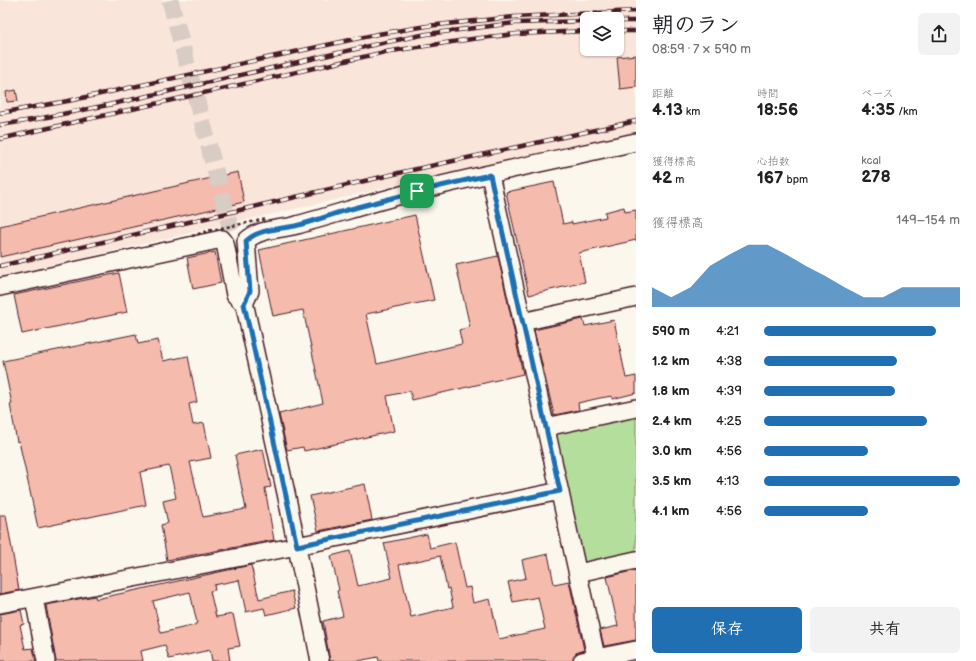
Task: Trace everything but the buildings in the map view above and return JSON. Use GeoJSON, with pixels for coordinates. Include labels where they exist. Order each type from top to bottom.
{"type":"FeatureCollection","features":[{"type":"Feature","properties":{"kind":"street"},"geometry":{"type":"LineString","coordinates":[[244,304],[250,291],[246,241],[250,237],[275,229],[295,226],[345,210],[417,191],[636,142]]}},
{"type":"Feature","properties":{"kind":"street"},"geometry":{"type":"LineString","coordinates":[[490,175],[578,573],[592,660],[636,650]]}},
{"type":"Feature","properties":{"kind":"street"},"geometry":{"type":"LineString","coordinates":[[232,230],[244,304],[297,546],[320,661]]}},
{"type":"Feature","properties":{"kind":"street"},"geometry":{"type":"LineString","coordinates":[[0,287],[222,239],[225,242],[235,295],[244,304]]}},
{"type":"Feature","properties":{"kind":"street"},"geometry":{"type":"LineString","coordinates":[[522,322],[636,297]]}},
{"type":"Feature","properties":{"kind":"street"},"geometry":{"type":"LineString","coordinates":[[546,427],[636,408]]}},
{"type":"Feature","properties":{"kind":"street"},"geometry":{"type":"LineString","coordinates":[[0,604],[297,546],[560,491]]}},
{"type":"Feature","properties":{"kind":"street"},"geometry":{"type":"LineString","coordinates":[[578,573],[636,560]]}},
{"type":"Feature","properties":{"kind":"street"},"geometry":{"type":"LineString","coordinates":[[34,598],[46,661]]}},
{"type":"Feature","properties":{"kind":"path"},"geometry":{"type":"LineString","coordinates":[[192,236],[211,230],[267,220]]}},
{"type":"Feature","properties":{"kind":"shaded area"},"geometry":{"type":"Polygon","coordinates":[[[0,0],[636,0],[636,132],[471,168],[0,277],[0,0]]]}},
{"type":"Feature","properties":{"kind":"green space"},"geometry":{"type":"Polygon","coordinates":[[[636,411],[636,557],[582,564],[554,433],[636,411]]]}},
{"type":"Feature","properties":{"kind":"tunnel"},"geometry":{"type":"LineString","coordinates":[[170,0],[231,230]]}},
{"type":"Feature","properties":{"kind":"railway"},"geometry":{"type":"LineString","coordinates":[[0,113],[68,101],[378,34],[427,26],[514,17],[636,11]]}},
{"type":"Feature","properties":{"kind":"railway"},"geometry":{"type":"LineString","coordinates":[[0,125],[108,105],[427,34],[515,23],[580,21]]}},
{"type":"Feature","properties":{"kind":"railway"},"geometry":{"type":"LineString","coordinates":[[624,21],[636,21]]}},
{"type":"Feature","properties":{"kind":"railway"},"geometry":{"type":"LineString","coordinates":[[0,139],[385,52],[516,34],[580,31]]}},
{"type":"Feature","properties":{"kind":"railway"},"geometry":{"type":"LineString","coordinates":[[624,31],[636,31]]}},
{"type":"Feature","properties":{"kind":"railway"},"geometry":{"type":"LineString","coordinates":[[0,266],[403,172],[636,121]]}},
{"type":"Feature","properties":{"kind":"route"},"geometry":{"type":"LineString","coordinates":[[490,175],[560,491],[297,546],[244,304],[250,291],[246,241],[250,237],[275,229],[295,226],[345,210],[417,191],[490,175]]}}]}
